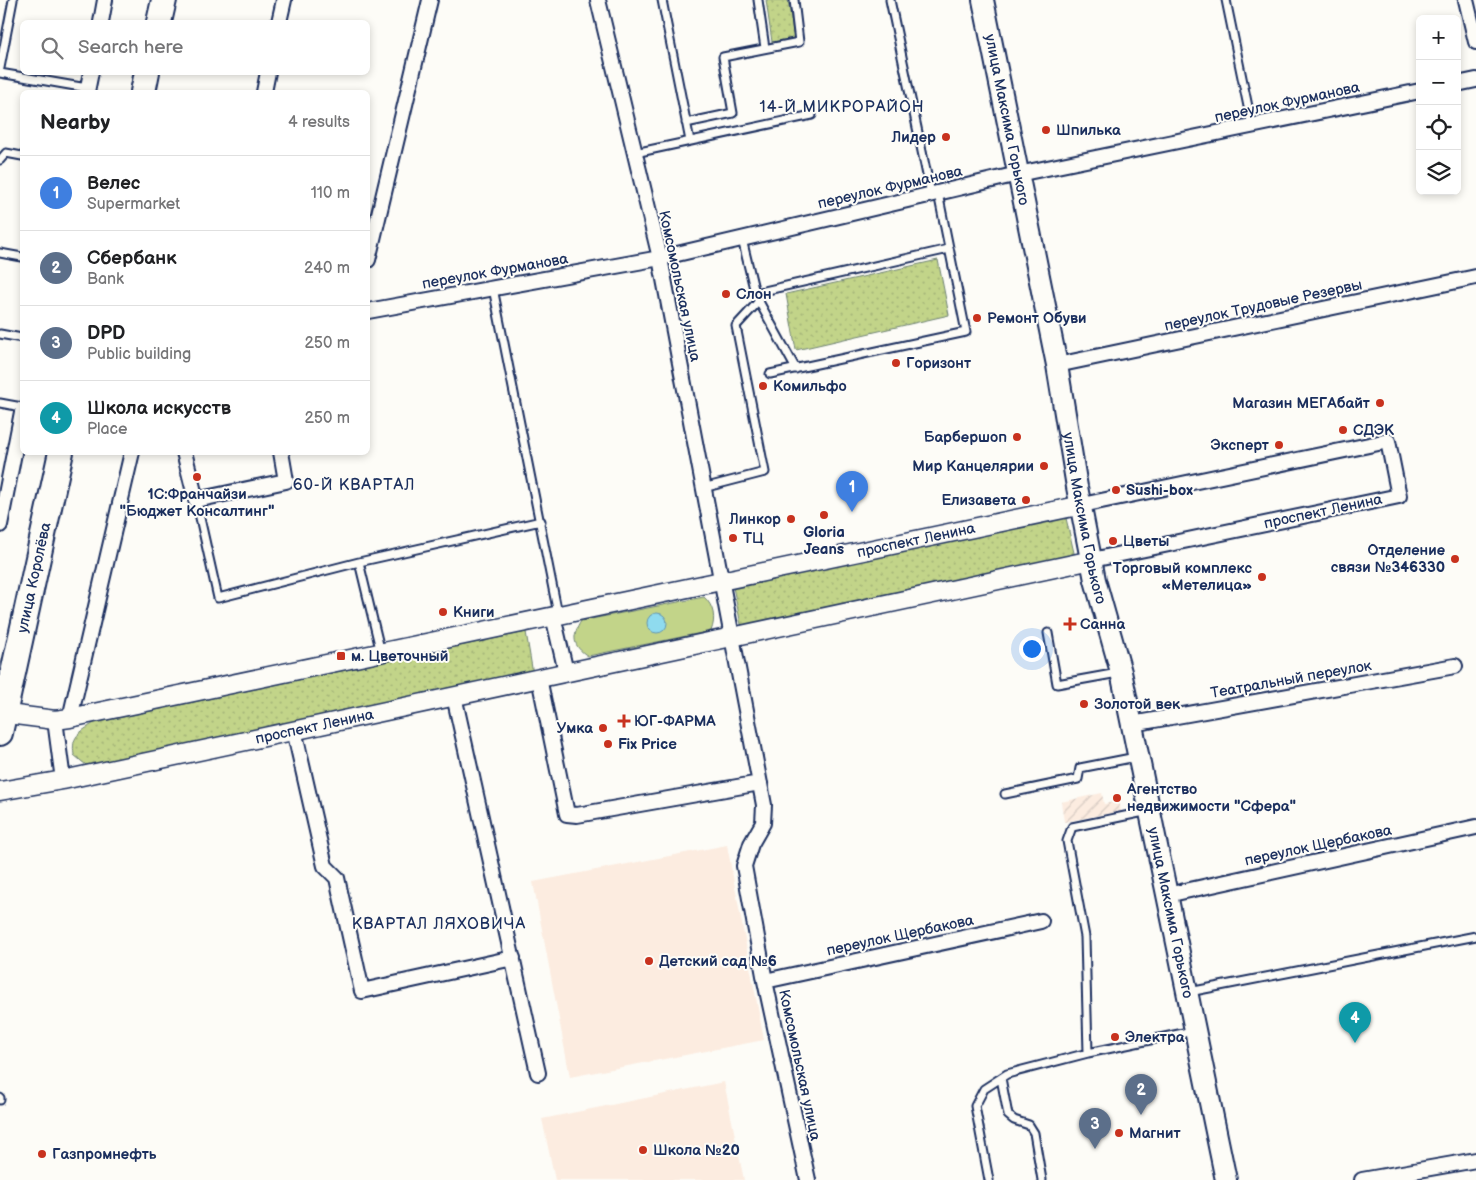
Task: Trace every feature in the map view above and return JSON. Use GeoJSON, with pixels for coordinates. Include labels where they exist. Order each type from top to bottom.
{"type":"FeatureCollection","features":[{"type":"Feature","properties":{"kind":"highway"},"geometry":{"type":"LineString","coordinates":[[159,20],[164,0]]}},
{"type":"Feature","properties":{"kind":"highway"},"geometry":{"type":"LineString","coordinates":[[143,90],[146,75]]}},
{"type":"Feature","properties":{"kind":"highway","name":"улица Королёва"},"geometry":{"type":"LineString","coordinates":[[1,720],[60,455]]}},
{"type":"Feature","properties":{"kind":"main road","name":"улица Максима Горького"},"geometry":{"type":"LineString","coordinates":[[983,0],[1057,365],[1077,488],[1082,505],[1095,580],[1121,672],[1226,1180]]}},
{"type":"Feature","properties":{"kind":"street"},"geometry":{"type":"LineString","coordinates":[[101,20],[105,0]]}},
{"type":"Feature","properties":{"kind":"street"},"geometry":{"type":"LineString","coordinates":[[279,20],[284,0]]}},
{"type":"Feature","properties":{"kind":"street"},"geometry":{"type":"LineString","coordinates":[[370,252],[430,0]]}},
{"type":"Feature","properties":{"kind":"street","name":"Комсомольская улица"},"geometry":{"type":"LineString","coordinates":[[598,0],[660,258],[720,580]]}},
{"type":"Feature","properties":{"kind":"street"},"geometry":{"type":"LineString","coordinates":[[1466,0],[1476,42]]}},
{"type":"Feature","properties":{"kind":"street"},"geometry":{"type":"LineString","coordinates":[[87,90],[90,75]]}},
{"type":"Feature","properties":{"kind":"street"},"geometry":{"type":"LineString","coordinates":[[264,90],[267,75]]}},
{"type":"Feature","properties":{"kind":"street"},"geometry":{"type":"LineString","coordinates":[[1461,83],[1476,80]]}},
{"type":"Feature","properties":{"kind":"street","name":"переулок Фурманова"},"geometry":{"type":"LineString","coordinates":[[370,310],[660,258],[1018,174],[1416,92]]}},
{"type":"Feature","properties":{"kind":"street","name":"переулок Трудовые Резервы"},"geometry":{"type":"LineString","coordinates":[[1057,365],[1476,277]]}},
{"type":"Feature","properties":{"kind":"street"},"geometry":{"type":"LineString","coordinates":[[0,525],[20,422]]}},
{"type":"Feature","properties":{"kind":"street","name":"проспект Ленина"},"geometry":{"type":"LineString","coordinates":[[0,792],[1400,496],[1388,442],[720,580],[63,719],[1,720]]}},
{"type":"Feature","properties":{"kind":"street"},"geometry":{"type":"LineString","coordinates":[[63,780],[63,719],[131,455]]}},
{"type":"Feature","properties":{"kind":"street"},"geometry":{"type":"LineString","coordinates":[[185,455],[196,500],[286,481],[282,455]]}},
{"type":"Feature","properties":{"kind":"street"},"geometry":{"type":"LineString","coordinates":[[720,580],[732,636]]}},
{"type":"Feature","properties":{"kind":"street"},"geometry":{"type":"LineString","coordinates":[[556,616],[566,672]]}},
{"type":"Feature","properties":{"kind":"street","name":"Комсомольская улица"},"geometry":{"type":"LineString","coordinates":[[732,636],[764,805],[763,823],[751,844],[744,866],[765,981],[808,1180]]}},
{"type":"Feature","properties":{"kind":"street","name":"Театральный переулок"},"geometry":{"type":"LineString","coordinates":[[1132,724],[1455,666]]}},
{"type":"Feature","properties":{"kind":"street"},"geometry":{"type":"LineString","coordinates":[[540,678],[567,814],[577,815],[760,783]]}},
{"type":"Feature","properties":{"kind":"street"},"geometry":{"type":"LineString","coordinates":[[454,696],[538,1073]]}},
{"type":"Feature","properties":{"kind":"street"},"geometry":{"type":"LineString","coordinates":[[294,730],[324,866],[337,878],[362,991],[513,958]]}},
{"type":"Feature","properties":{"kind":"street","name":"переулок Щербакова"},"geometry":{"type":"LineString","coordinates":[[1167,895],[1476,827]]}},
{"type":"Feature","properties":{"kind":"street","name":"переулок Щербакова"},"geometry":{"type":"LineString","coordinates":[[765,981],[1041,921]]}},
{"type":"Feature","properties":{"kind":"street"},"geometry":{"type":"LineString","coordinates":[[1362,1180],[1476,1160]]}},
{"type":"Feature","properties":{"kind":"lane"},"geometry":{"type":"LineString","coordinates":[[0,68],[13,0]]}},
{"type":"Feature","properties":{"kind":"lane"},"geometry":{"type":"LineString","coordinates":[[662,0],[690,141]]}},
{"type":"Feature","properties":{"kind":"lane"},"geometry":{"type":"LineString","coordinates":[[758,0],[765,48]]}},
{"type":"Feature","properties":{"kind":"lane"},"geometry":{"type":"LineString","coordinates":[[686,123],[733,113],[723,57],[799,42],[794,0]]}},
{"type":"Feature","properties":{"kind":"lane"},"geometry":{"type":"LineString","coordinates":[[770,374],[966,332],[949,249],[890,0]]}},
{"type":"Feature","properties":{"kind":"lane"},"geometry":{"type":"LineString","coordinates":[[1226,0],[1252,126]]}},
{"type":"Feature","properties":{"kind":"lane"},"geometry":{"type":"LineString","coordinates":[[0,73],[87,90]]}},
{"type":"Feature","properties":{"kind":"lane"},"geometry":{"type":"LineString","coordinates":[[635,153],[812,115]]}},
{"type":"Feature","properties":{"kind":"lane"},"geometry":{"type":"LineString","coordinates":[[0,160],[6,153],[20,156]]}},
{"type":"Feature","properties":{"kind":"lane"},"geometry":{"type":"LineString","coordinates":[[742,239],[755,293],[796,369]]}},
{"type":"Feature","properties":{"kind":"lane"},"geometry":{"type":"LineString","coordinates":[[755,293],[949,249]]}},
{"type":"Feature","properties":{"kind":"lane"},"geometry":{"type":"LineString","coordinates":[[0,253],[20,257]]}},
{"type":"Feature","properties":{"kind":"lane"},"geometry":{"type":"LineString","coordinates":[[493,288],[541,521],[556,616]]}},
{"type":"Feature","properties":{"kind":"lane"},"geometry":{"type":"LineString","coordinates":[[703,488],[765,472],[736,326],[759,301]]}},
{"type":"Feature","properties":{"kind":"lane"},"geometry":{"type":"LineString","coordinates":[[0,334],[20,338]]}},
{"type":"Feature","properties":{"kind":"lane"},"geometry":{"type":"LineString","coordinates":[[0,403],[20,407]]}},
{"type":"Feature","properties":{"kind":"lane"},"geometry":{"type":"LineString","coordinates":[[196,500],[218,598],[359,562],[541,521]]}},
{"type":"Feature","properties":{"kind":"lane"},"geometry":{"type":"LineString","coordinates":[[359,562],[382,653]]}},
{"type":"Feature","properties":{"kind":"lane"},"geometry":{"type":"LineString","coordinates":[[1048,633],[1057,684],[1121,672]]}},
{"type":"Feature","properties":{"kind":"lane"},"geometry":{"type":"LineString","coordinates":[[1005,794],[1078,779],[1080,768],[1139,757]]}},
{"type":"Feature","properties":{"kind":"lane"},"geometry":{"type":"LineString","coordinates":[[1088,1053],[1085,937],[1067,841],[1072,827],[1149,811]]}},
{"type":"Feature","properties":{"kind":"lane"},"geometry":{"type":"LineString","coordinates":[[1187,993],[1476,936]]}},
{"type":"Feature","properties":{"kind":"lane"},"geometry":{"type":"LineString","coordinates":[[989,1180],[975,1106],[984,1089],[1007,1074],[1088,1053],[1194,1031]]}},
{"type":"Feature","properties":{"kind":"lane"},"geometry":{"type":"LineString","coordinates":[[1001,1078],[1008,1115],[1014,1120],[1029,1125],[1034,1133],[1042,1180]]}},
{"type":"Feature","properties":{"kind":"shaded area"},"geometry":{"type":"Polygon","coordinates":[[[1102,793],[1104,804],[1119,801],[1121,811],[1064,822],[1061,802],[1102,793]]]}},
{"type":"Feature","properties":{"kind":"shaded area","name":"Детский сад №6"},"geometry":{"type":"Polygon","coordinates":[[[727,845],[764,1040],[570,1077],[533,882],[727,845]]]}},
{"type":"Feature","properties":{"kind":"shaded area","name":"Школа №20"},"geometry":{"type":"Polygon","coordinates":[[[724,1082],[744,1180],[555,1180],[542,1119],[724,1082]]]}},
{"type":"Feature","properties":{"kind":"green space"},"geometry":{"type":"Polygon","coordinates":[[[766,0],[788,0],[794,38],[772,42],[766,0]]]}},
{"type":"Feature","properties":{"kind":"green space"},"geometry":{"type":"Polygon","coordinates":[[[938,260],[949,315],[796,350],[786,294],[938,260]]]}},
{"type":"Feature","properties":{"kind":"green space"},"geometry":{"type":"Polygon","coordinates":[[[1065,514],[1075,557],[742,629],[733,587],[1065,514]]]}},
{"type":"Feature","properties":{"kind":"green space"},"geometry":{"type":"Polygon","coordinates":[[[704,597],[710,604],[713,613],[711,631],[588,656],[576,644],[576,631],[581,621],[704,597]]]}},
{"type":"Feature","properties":{"kind":"green space"},"geometry":{"type":"Polygon","coordinates":[[[526,632],[533,674],[99,764],[86,765],[74,755],[75,739],[94,723],[526,632]]]}},
{"type":"Feature","properties":{"kind":"water"},"geometry":{"type":"Polygon","coordinates":[[[657,613],[664,616],[667,623],[664,630],[657,633],[650,630],[647,623],[650,616],[657,613]]]}},
{"type":"Feature","properties":{"kind":"place","name":"Шпилька"},"geometry":{"type":"Point","coordinates":[1046,130]}},
{"type":"Feature","properties":{"kind":"place","name":"Лидер"},"geometry":{"type":"Point","coordinates":[946,137]}},
{"type":"Feature","properties":{"kind":"place","name":"Слон"},"geometry":{"type":"Point","coordinates":[726,294]}},
{"type":"Feature","properties":{"kind":"place","name":"Ремонт Обуви"},"geometry":{"type":"Point","coordinates":[977,318]}},
{"type":"Feature","properties":{"kind":"place","name":"Горизонт"},"geometry":{"type":"Point","coordinates":[896,363]}},
{"type":"Feature","properties":{"kind":"place","name":"Комильфо"},"geometry":{"type":"Point","coordinates":[763,386]}},
{"type":"Feature","properties":{"kind":"place","name":"Магазин МЕГАбайт"},"geometry":{"type":"Point","coordinates":[1380,403]}},
{"type":"Feature","properties":{"kind":"place","name":"СДЭК"},"geometry":{"type":"Point","coordinates":[1343,430]}},
{"type":"Feature","properties":{"kind":"place","name":"Барбершоп"},"geometry":{"type":"Point","coordinates":[1017,437]}},
{"type":"Feature","properties":{"kind":"place","name":"Эксперт"},"geometry":{"type":"Point","coordinates":[1279,445]}},
{"type":"Feature","properties":{"kind":"place","name":"Мир Канцелярии"},"geometry":{"type":"Point","coordinates":[1044,466]}},
{"type":"Feature","properties":{"kind":"place","name":"1С:Франчайзи \"Бюджет Консалтинг\""},"geometry":{"type":"Point","coordinates":[197,477]}},
{"type":"Feature","properties":{"kind":"place","name":"Sushi-box"},"geometry":{"type":"Point","coordinates":[1116,490]}},
{"type":"Feature","properties":{"kind":"place","name":"Елизавета"},"geometry":{"type":"Point","coordinates":[1026,500]}},
{"type":"Feature","properties":{"kind":"place","name":"Велес"},"geometry":{"type":"Point","coordinates":[852,512]}},
{"type":"Feature","properties":{"kind":"place","name":"Gloria Jeans"},"geometry":{"type":"Point","coordinates":[824,515]}},
{"type":"Feature","properties":{"kind":"place","name":"Линкор"},"geometry":{"type":"Point","coordinates":[791,519]}},
{"type":"Feature","properties":{"kind":"place","name":"ТЦ"},"geometry":{"type":"Point","coordinates":[733,538]}},
{"type":"Feature","properties":{"kind":"place","name":"Цветы"},"geometry":{"type":"Point","coordinates":[1113,541]}},
{"type":"Feature","properties":{"kind":"place","name":"Отделение связи №346330"},"geometry":{"type":"Point","coordinates":[1455,559]}},
{"type":"Feature","properties":{"kind":"place","name":"Торговый комплекс «Метелица»"},"geometry":{"type":"Point","coordinates":[1262,577]}},
{"type":"Feature","properties":{"kind":"place","name":"Книги"},"geometry":{"type":"Point","coordinates":[443,612]}},
{"type":"Feature","properties":{"kind":"place","name":"Санна"},"geometry":{"type":"Point","coordinates":[1070,624]}},
{"type":"Feature","properties":{"kind":"place","name":"м. Цветочный"},"geometry":{"type":"Point","coordinates":[341,656]}},
{"type":"Feature","properties":{"kind":"place","name":"Золотой век"},"geometry":{"type":"Point","coordinates":[1084,704]}},
{"type":"Feature","properties":{"kind":"place","name":"ЮГ-ФАРМА"},"geometry":{"type":"Point","coordinates":[624,721]}},
{"type":"Feature","properties":{"kind":"place","name":"Умка"},"geometry":{"type":"Point","coordinates":[603,728]}},
{"type":"Feature","properties":{"kind":"place","name":"Fix Price"},"geometry":{"type":"Point","coordinates":[608,744]}},
{"type":"Feature","properties":{"kind":"place","name":"Агентство недвижимости \"Сфера\""},"geometry":{"type":"Point","coordinates":[1117,798]}},
{"type":"Feature","properties":{"kind":"place","name":"Детский сад №6"},"geometry":{"type":"Point","coordinates":[649,961]}},
{"type":"Feature","properties":{"kind":"place","name":"Электра"},"geometry":{"type":"Point","coordinates":[1115,1037]}},
{"type":"Feature","properties":{"kind":"place","name":"Школа искусств"},"geometry":{"type":"Point","coordinates":[1355,1043]}},
{"type":"Feature","properties":{"kind":"place","name":"Сбербанк"},"geometry":{"type":"Point","coordinates":[1141,1115]}},
{"type":"Feature","properties":{"kind":"place","name":"Магнит"},"geometry":{"type":"Point","coordinates":[1119,1133]}},
{"type":"Feature","properties":{"kind":"place","name":"DPD"},"geometry":{"type":"Point","coordinates":[1095,1149]}},
{"type":"Feature","properties":{"kind":"place","name":"Школа №20"},"geometry":{"type":"Point","coordinates":[643,1150]}},
{"type":"Feature","properties":{"kind":"place","name":"Газпромнефть"},"geometry":{"type":"Point","coordinates":[42,1154]}},
{"type":"Feature","properties":{"kind":"district","name":"14-Й МИКРОРАЙОН"},"geometry":{"type":"Point","coordinates":[842,106]}},
{"type":"Feature","properties":{"kind":"district","name":"60-Й КВАРТАЛ"},"geometry":{"type":"Point","coordinates":[354,484]}},
{"type":"Feature","properties":{"kind":"district","name":"КВАРТАЛ ЛЯХОВИЧА"},"geometry":{"type":"Point","coordinates":[439,923]}}]}
